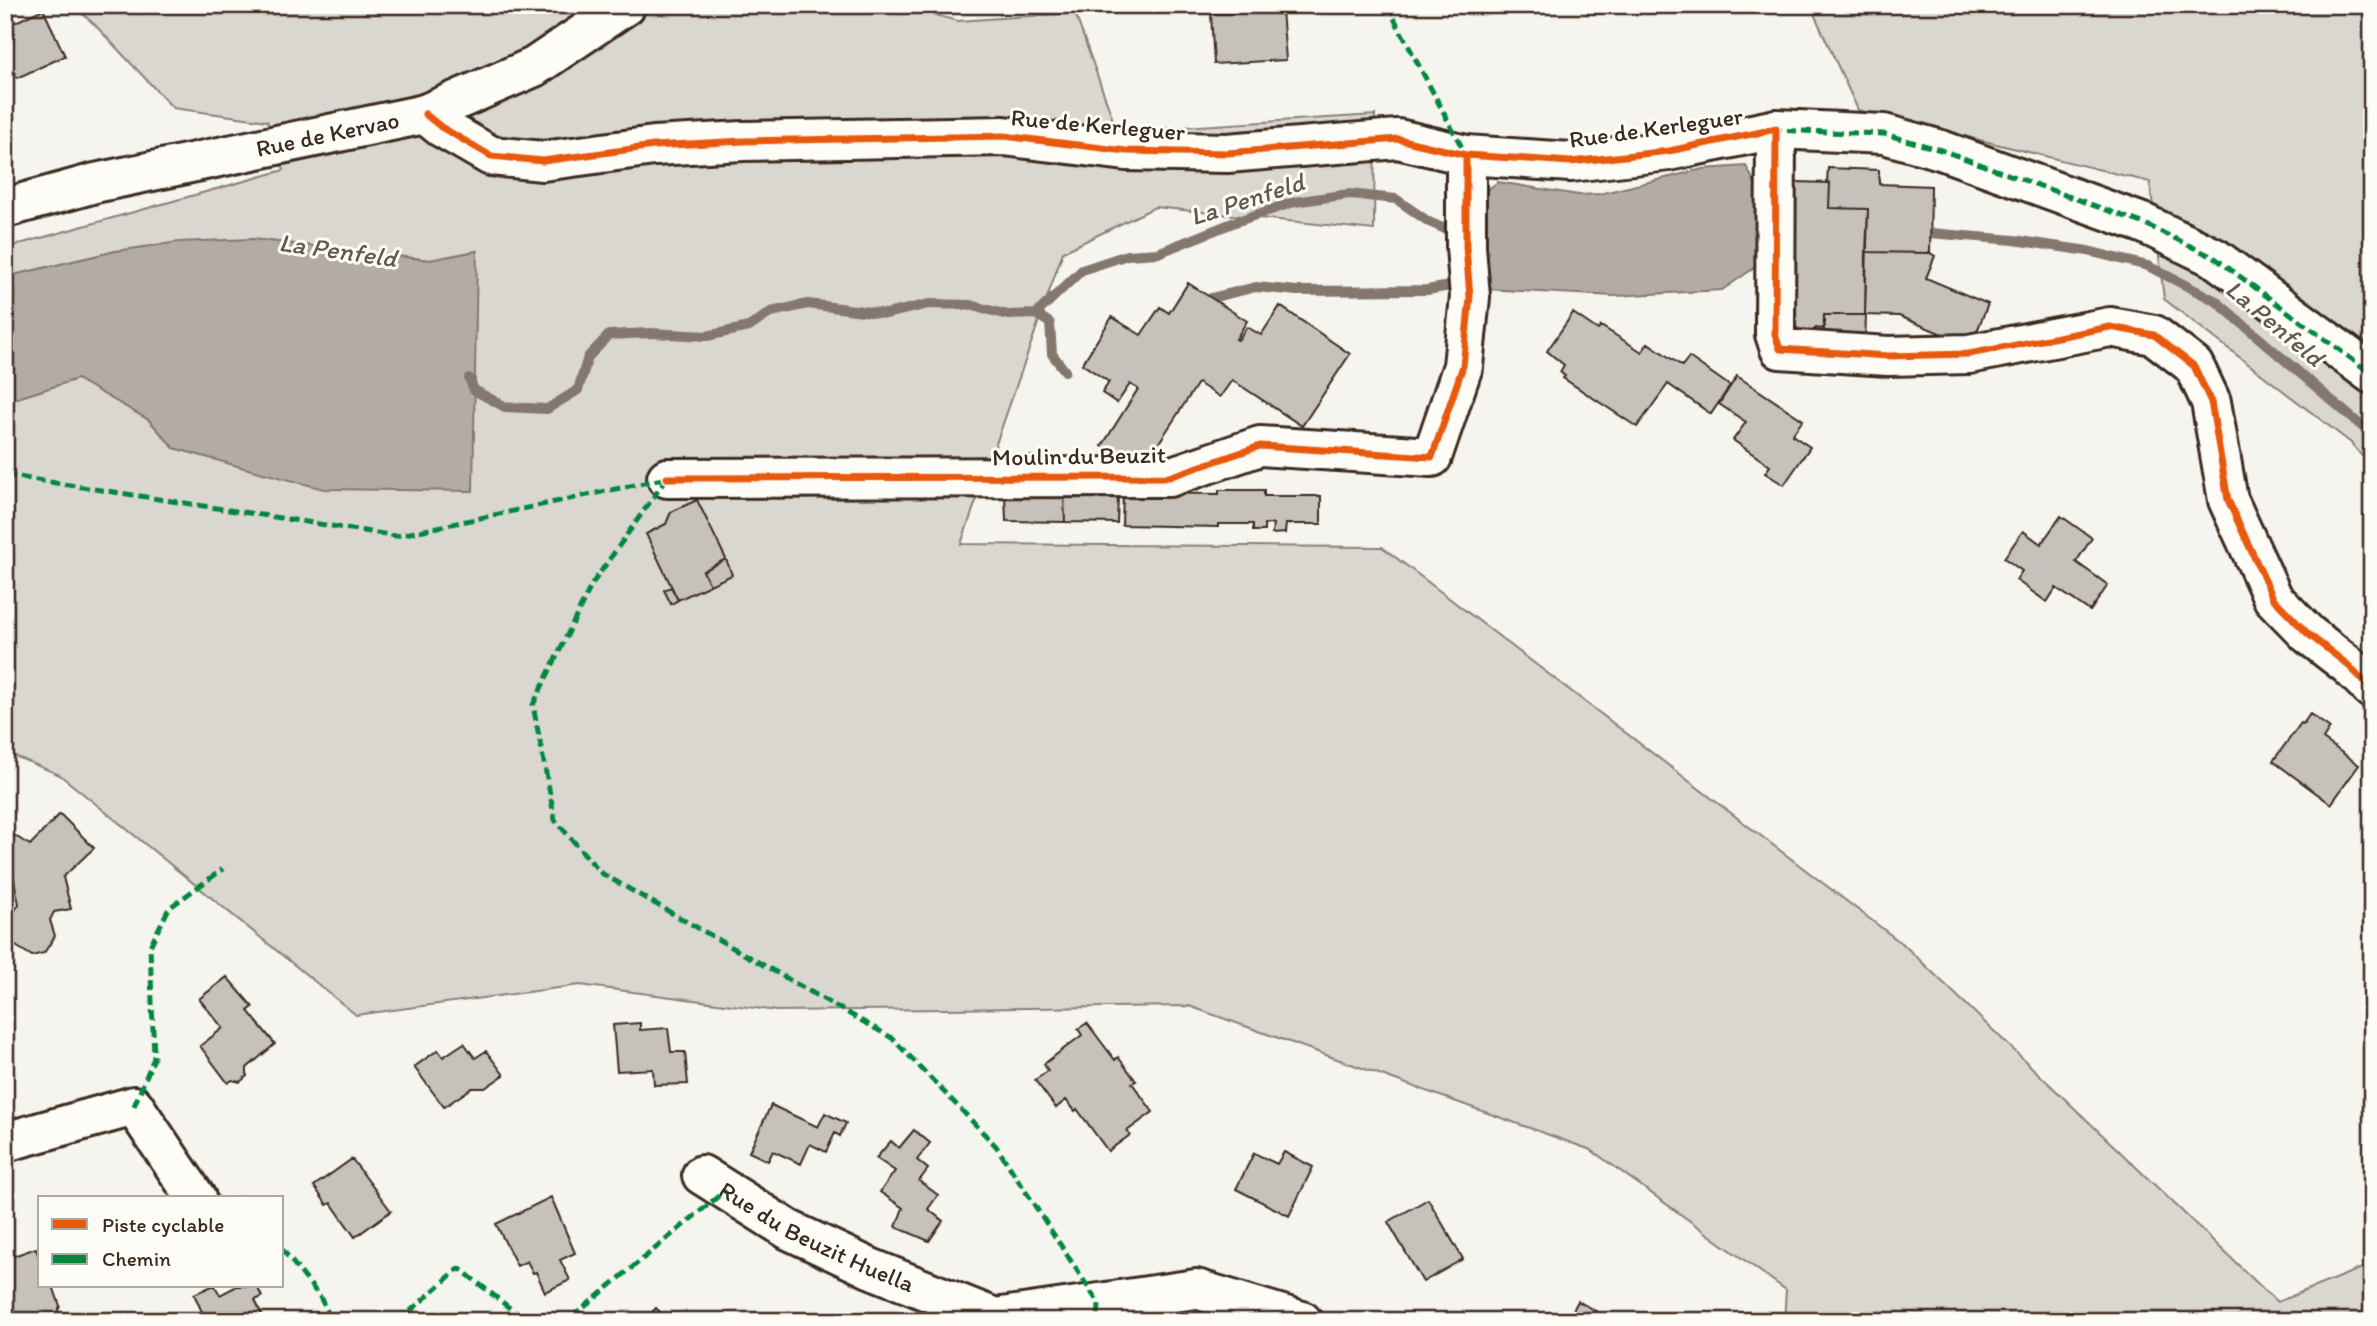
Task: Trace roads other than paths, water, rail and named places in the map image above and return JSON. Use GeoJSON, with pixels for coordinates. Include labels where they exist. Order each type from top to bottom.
{"type":"FeatureCollection","features":[{"type":"Feature","properties":{"kind":"street","name":"Rue de Kervao"},"geometry":{"type":"LineString","coordinates":[[5,208],[95,183],[425,114],[534,67],[626,5]]}},
{"type":"Feature","properties":{"kind":"street","name":"Rue de Kerleguer"},"geometry":{"type":"LineString","coordinates":[[425,114],[441,127],[491,156],[543,161],[667,145],[1004,136],[1126,151],[1227,153],[1398,139],[1466,155],[1571,162],[1669,150],[1776,129],[1884,134],[1941,150],[2145,224],[2215,258],[2372,374]]}},
{"type":"Feature","properties":{"kind":"street"},"geometry":{"type":"LineString","coordinates":[[1776,129],[1775,334],[1780,349],[1888,356],[1969,354],[2110,327],[2154,335],[2194,366],[2211,402],[2228,500],[2273,598],[2308,634],[2372,689]]}},
{"type":"Feature","properties":{"kind":"street","name":"Moulin du Beuzit"},"geometry":{"type":"LineString","coordinates":[[667,478],[1168,477],[1260,446],[1433,457],[1463,366],[1468,271],[1466,155]]}},
{"type":"Feature","properties":{"kind":"street"},"geometry":{"type":"LineString","coordinates":[[5,1142],[134,1106],[194,1196]]}},
{"type":"Feature","properties":{"kind":"street","name":"Rue du Beuzit Huella"},"geometry":{"type":"LineString","coordinates":[[702,1174],[789,1230],[870,1268],[995,1318],[1196,1289],[1302,1321]]}},
{"type":"Feature","properties":{"kind":"water"},"geometry":{"type":"Polygon","coordinates":[[[1746,166],[1759,191],[1757,266],[1722,290],[1615,296],[1485,289],[1484,192],[1498,182],[1579,195],[1599,194],[1703,169],[1746,166]]]}},
{"type":"Feature","properties":{"kind":"water"},"geometry":{"type":"Polygon","coordinates":[[[252,239],[430,260],[477,251],[473,491],[324,489],[248,469],[174,448],[149,420],[77,379],[5,402],[5,277],[116,251],[179,242],[252,239]]]}},
{"type":"Feature","properties":{"kind":"waterway","name":"La Penfeld"},"geometry":{"type":"LineString","coordinates":[[469,378],[474,390],[505,407],[547,409],[578,390],[588,357],[609,335],[650,333],[707,336],[749,327],[771,312],[808,304],[886,314],[929,304],[970,305],[1008,315],[1036,314],[1082,270],[1127,255],[1158,253],[1294,202],[1349,194],[1396,199],[1429,222],[1445,229],[1460,228]]}},
{"type":"Feature","properties":{"kind":"waterway","name":"La Penfeld"},"geometry":{"type":"LineString","coordinates":[[1930,233],[2014,240],[2088,251],[2148,266],[2216,301],[2372,435]]}},
{"type":"Feature","properties":{"kind":"waterway","name":"La Penfeld"},"geometry":{"type":"LineString","coordinates":[[1211,298],[1256,287],[1297,291],[1427,290],[1462,284]]}},
{"type":"Feature","properties":{"kind":"waterway","name":"La Penfeld"},"geometry":{"type":"LineString","coordinates":[[1036,314],[1050,323],[1052,354],[1065,371]]}}]}
